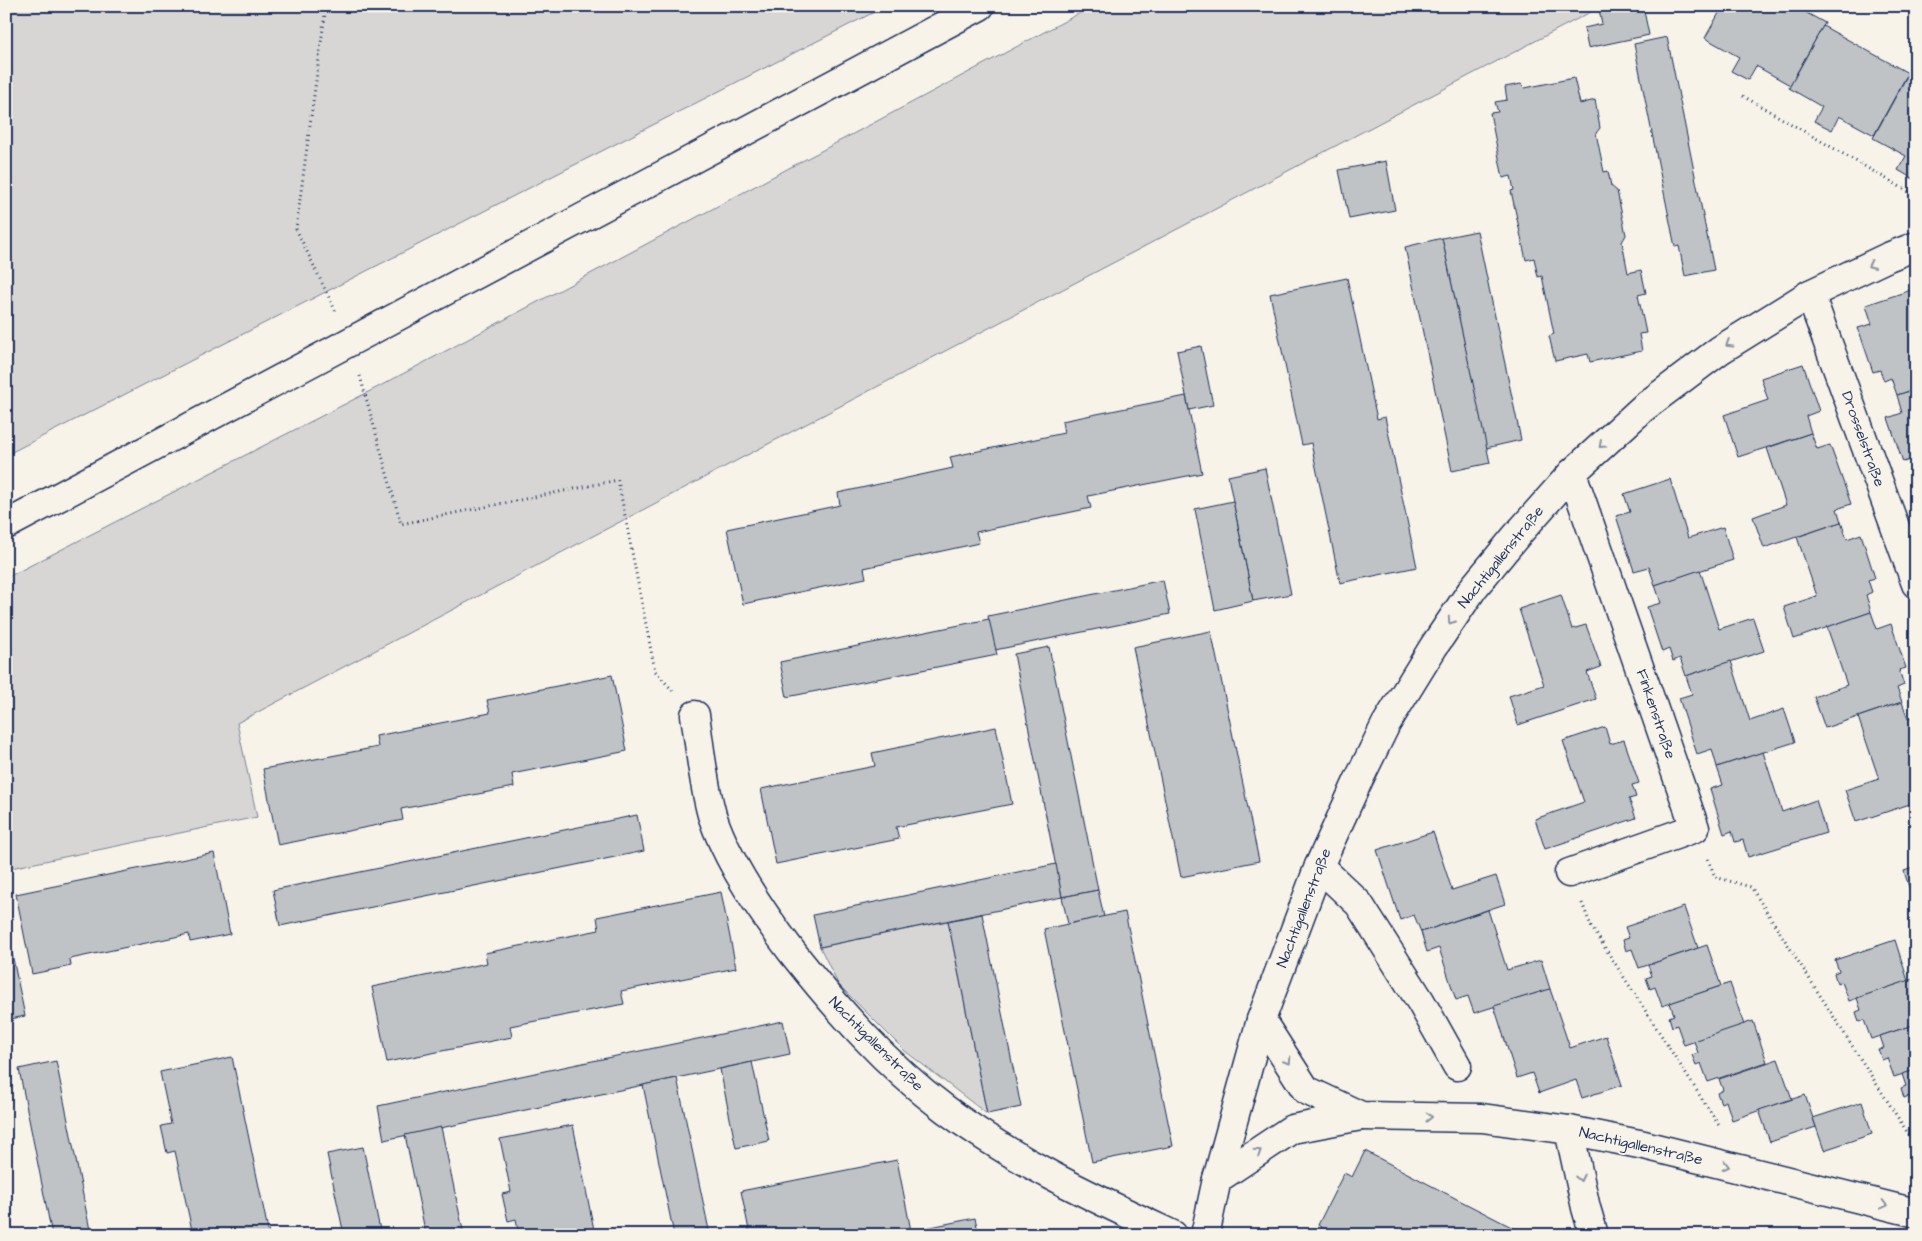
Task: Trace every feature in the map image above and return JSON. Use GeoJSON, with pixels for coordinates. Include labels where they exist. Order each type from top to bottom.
{"type":"FeatureCollection","features":[{"type":"Feature","properties":{"kind":"street"},"geometry":{"type":"LineString","coordinates":[[6,525],[980,6]]}},
{"type":"Feature","properties":{"kind":"street","name":"Nachtigallenstraße"},"geometry":{"type":"LineString","coordinates":[[1205,1235],[1217,1179],[1261,1020],[1319,866],[1386,724],[1434,646],[1474,588],[1572,472],[1643,408],[1720,350],[1810,294],[1888,257],[1916,246]]}},
{"type":"Feature","properties":{"kind":"street","name":"Drosselstraße"},"geometry":{"type":"LineString","coordinates":[[1810,294],[1916,584]]}},
{"type":"Feature","properties":{"kind":"street","name":"Finkenstraße"},"geometry":{"type":"LineString","coordinates":[[1572,472],[1695,828]]}},
{"type":"Feature","properties":{"kind":"street","name":"Nachtigallenstraße"},"geometry":{"type":"LineString","coordinates":[[695,715],[712,815],[722,841],[775,930],[824,992],[856,1028],[899,1070],[944,1108],[985,1137],[1055,1178],[1173,1235]]}},
{"type":"Feature","properties":{"kind":"street"},"geometry":{"type":"LineString","coordinates":[[1569,873],[1695,828]]}},
{"type":"Feature","properties":{"kind":"street"},"geometry":{"type":"LineString","coordinates":[[1319,866],[1359,904],[1421,1002],[1457,1066]]}},
{"type":"Feature","properties":{"kind":"street","name":"Nachtigallenstraße"},"geometry":{"type":"LineString","coordinates":[[1261,1020],[1306,1090],[1361,1116]]}},
{"type":"Feature","properties":{"kind":"street","name":"Nachtigallenstraße"},"geometry":{"type":"LineString","coordinates":[[1217,1179],[1292,1129],[1361,1116],[1482,1118],[1569,1130],[1644,1145],[1916,1213]]}},
{"type":"Feature","properties":{"kind":"street"},"geometry":{"type":"LineString","coordinates":[[1569,1130],[1586,1208],[1594,1235]]}},
{"type":"Feature","properties":{"kind":"path"},"geometry":{"type":"LineString","coordinates":[[326,6],[296,230],[351,342],[401,524],[618,480],[655,671],[695,715]]}},
{"type":"Feature","properties":{"kind":"path"},"geometry":{"type":"LineString","coordinates":[[1743,96],[1916,196]]}},
{"type":"Feature","properties":{"kind":"path"},"geometry":{"type":"LineString","coordinates":[[1695,828],[1715,877],[1751,887],[1916,1146]]}},
{"type":"Feature","properties":{"kind":"path"},"geometry":{"type":"LineString","coordinates":[[1569,873],[1591,926],[1748,1171]]}},
{"type":"Feature","properties":{"kind":"shaded area"},"geometry":{"type":"Polygon","coordinates":[[[6,6],[886,6],[6,455],[6,6]]]}},
{"type":"Feature","properties":{"kind":"shaded area"},"geometry":{"type":"Polygon","coordinates":[[[1093,6],[1602,6],[237,723],[257,817],[6,869],[6,578],[380,386],[1093,6]]]}},
{"type":"Feature","properties":{"kind":"shaded area"},"geometry":{"type":"Polygon","coordinates":[[[948,921],[987,1114],[905,1051],[838,984],[820,947],[948,921]]]}},
{"type":"Feature","properties":{"kind":"building"},"geometry":{"type":"Polygon","coordinates":[[[1610,6],[1643,6],[1649,35],[1588,48],[1584,28],[1602,24],[1599,9],[1610,6]]]}},
{"type":"Feature","properties":{"kind":"building"},"geometry":{"type":"Polygon","coordinates":[[[1723,6],[1794,6],[1825,23],[1790,85],[1756,66],[1748,80],[1731,71],[1739,57],[1705,38],[1723,6]]]}},
{"type":"Feature","properties":{"kind":"building"},"geometry":{"type":"Polygon","coordinates":[[[1823,26],[1908,73],[1874,135],[1839,116],[1832,130],[1814,121],[1822,107],[1789,88],[1823,26]]]}},
{"type":"Feature","properties":{"kind":"building"},"geometry":{"type":"Polygon","coordinates":[[[1667,37],[1714,270],[1685,276],[1679,246],[1675,247],[1634,44],[1667,37]]]}},
{"type":"Feature","properties":{"kind":"building"},"geometry":{"type":"Polygon","coordinates":[[[1907,76],[1916,80],[1915,180],[1898,170],[1906,156],[1873,138],[1907,76]]]}},
{"type":"Feature","properties":{"kind":"building"},"geometry":{"type":"Polygon","coordinates":[[[1574,78],[1580,104],[1595,100],[1600,128],[1596,133],[1604,172],[1608,171],[1611,186],[1617,191],[1626,235],[1622,242],[1628,273],[1641,270],[1646,293],[1638,295],[1646,333],[1639,334],[1642,351],[1590,362],[1588,354],[1555,361],[1549,336],[1554,334],[1542,276],[1538,277],[1534,258],[1526,260],[1511,191],[1514,190],[1511,176],[1503,178],[1490,113],[1498,112],[1495,102],[1507,100],[1505,87],[1521,84],[1525,88],[1574,78]]]}},
{"type":"Feature","properties":{"kind":"building"},"geometry":{"type":"Polygon","coordinates":[[[1386,161],[1395,210],[1349,219],[1339,170],[1386,161]]]}},
{"type":"Feature","properties":{"kind":"building"},"geometry":{"type":"Polygon","coordinates":[[[1477,231],[1521,440],[1486,448],[1442,238],[1477,231]]]}},
{"type":"Feature","properties":{"kind":"building"},"geometry":{"type":"Polygon","coordinates":[[[1442,238],[1490,463],[1452,471],[1405,247],[1442,238]]]}},
{"type":"Feature","properties":{"kind":"building"},"geometry":{"type":"Polygon","coordinates":[[[1347,278],[1377,419],[1385,417],[1417,567],[1340,583],[1311,443],[1302,445],[1270,294],[1347,278]]]}},
{"type":"Feature","properties":{"kind":"building"},"geometry":{"type":"Polygon","coordinates":[[[1911,290],[1916,305],[1916,389],[1897,395],[1891,378],[1884,381],[1880,370],[1873,372],[1858,328],[1872,324],[1866,305],[1911,290]]]}},
{"type":"Feature","properties":{"kind":"building"},"geometry":{"type":"Polygon","coordinates":[[[1201,346],[1213,405],[1189,410],[1177,351],[1201,346]]]}},
{"type":"Feature","properties":{"kind":"building"},"geometry":{"type":"Polygon","coordinates":[[[1803,364],[1819,411],[1806,416],[1811,433],[1738,457],[1724,415],[1768,400],[1761,378],[1803,364]]]}},
{"type":"Feature","properties":{"kind":"building"},"geometry":{"type":"Polygon","coordinates":[[[1916,389],[1916,470],[1914,471],[1910,460],[1903,462],[1888,418],[1902,413],[1897,395],[1916,389]]]}},
{"type":"Feature","properties":{"kind":"building"},"geometry":{"type":"Polygon","coordinates":[[[1186,396],[1202,473],[1088,496],[1091,508],[976,532],[979,543],[864,568],[866,578],[743,604],[727,529],[840,505],[838,493],[953,468],[950,457],[1064,433],[1062,421],[1186,396]]]}},
{"type":"Feature","properties":{"kind":"building"},"geometry":{"type":"Polygon","coordinates":[[[1811,433],[1817,449],[1830,445],[1851,504],[1837,509],[1841,522],[1764,548],[1753,517],[1786,505],[1767,448],[1811,433]]]}},
{"type":"Feature","properties":{"kind":"building"},"geometry":{"type":"Polygon","coordinates":[[[1265,468],[1291,594],[1253,601],[1228,476],[1265,468]]]}},
{"type":"Feature","properties":{"kind":"building"},"geometry":{"type":"Polygon","coordinates":[[[1670,479],[1688,538],[1723,527],[1733,560],[1655,585],[1649,567],[1634,571],[1616,516],[1630,512],[1624,494],[1670,479]]]}},
{"type":"Feature","properties":{"kind":"building"},"geometry":{"type":"Polygon","coordinates":[[[1233,501],[1253,601],[1215,610],[1195,509],[1233,501]]]}},
{"type":"Feature","properties":{"kind":"building"},"geometry":{"type":"Polygon","coordinates":[[[1841,522],[1847,539],[1861,534],[1875,578],[1868,580],[1872,592],[1866,595],[1871,612],[1794,639],[1784,607],[1817,596],[1797,537],[1841,522]]]}},
{"type":"Feature","properties":{"kind":"building"},"geometry":{"type":"Polygon","coordinates":[[[1700,570],[1719,629],[1753,618],[1764,651],[1686,676],[1680,658],[1673,661],[1669,649],[1662,652],[1647,607],[1661,603],[1655,585],[1700,570]]]}},
{"type":"Feature","properties":{"kind":"building"},"geometry":{"type":"Polygon","coordinates":[[[1163,580],[1170,614],[995,650],[988,616],[1163,580]]]}},
{"type":"Feature","properties":{"kind":"building"},"geometry":{"type":"Polygon","coordinates":[[[1561,595],[1572,629],[1586,625],[1601,667],[1587,672],[1596,699],[1518,725],[1509,696],[1544,685],[1519,609],[1561,595]]]}},
{"type":"Feature","properties":{"kind":"building"},"geometry":{"type":"Polygon","coordinates":[[[1871,612],[1877,629],[1891,624],[1906,668],[1899,670],[1904,685],[1897,688],[1902,702],[1825,728],[1814,697],[1847,685],[1827,627],[1871,612]]]}},
{"type":"Feature","properties":{"kind":"building"},"geometry":{"type":"Polygon","coordinates":[[[989,619],[997,655],[787,697],[780,662],[989,619]]]}},
{"type":"Feature","properties":{"kind":"building"},"geometry":{"type":"Polygon","coordinates":[[[1211,631],[1259,861],[1181,877],[1133,647],[1211,631]]]}},
{"type":"Feature","properties":{"kind":"building"},"geometry":{"type":"Polygon","coordinates":[[[1049,647],[1098,890],[1062,897],[1014,654],[1049,647]]]}},
{"type":"Feature","properties":{"kind":"building"},"geometry":{"type":"Polygon","coordinates":[[[1731,661],[1750,721],[1784,709],[1795,742],[1717,767],[1712,749],[1697,754],[1679,698],[1692,694],[1686,676],[1731,661]]]}},
{"type":"Feature","properties":{"kind":"building"},"geometry":{"type":"Polygon","coordinates":[[[612,675],[627,751],[512,774],[514,787],[401,809],[403,820],[278,845],[263,769],[378,747],[376,736],[490,713],[487,700],[612,675]]]}},
{"type":"Feature","properties":{"kind":"building"},"geometry":{"type":"Polygon","coordinates":[[[1902,702],[1908,719],[1916,716],[1916,802],[1856,822],[1845,790],[1879,779],[1858,717],[1902,702]]]}},
{"type":"Feature","properties":{"kind":"building"},"geometry":{"type":"Polygon","coordinates":[[[996,727],[1012,804],[896,827],[899,839],[776,864],[761,789],[875,766],[872,753],[996,727]]]}},
{"type":"Feature","properties":{"kind":"building"},"geometry":{"type":"Polygon","coordinates":[[[1605,727],[1610,744],[1624,740],[1639,783],[1632,785],[1636,797],[1629,799],[1636,818],[1545,849],[1535,819],[1584,802],[1563,741],[1605,727]]]}},
{"type":"Feature","properties":{"kind":"building"},"geometry":{"type":"Polygon","coordinates":[[[1763,752],[1782,812],[1816,800],[1826,833],[1748,857],[1743,840],[1735,842],[1732,831],[1724,834],[1710,789],[1723,785],[1717,767],[1763,752]]]}},
{"type":"Feature","properties":{"kind":"building"},"geometry":{"type":"Polygon","coordinates":[[[637,815],[644,851],[280,926],[273,890],[637,815]]]}},
{"type":"Feature","properties":{"kind":"building"},"geometry":{"type":"Polygon","coordinates":[[[1433,832],[1452,890],[1496,876],[1505,904],[1421,932],[1414,915],[1400,920],[1377,850],[1433,832]]]}},
{"type":"Feature","properties":{"kind":"building"},"geometry":{"type":"Polygon","coordinates":[[[214,853],[230,934],[190,942],[189,934],[70,959],[71,966],[32,974],[16,894],[214,853]]]}},
{"type":"Feature","properties":{"kind":"building"},"geometry":{"type":"Polygon","coordinates":[[[1056,864],[1062,897],[820,947],[813,915],[1056,864]]]}},
{"type":"Feature","properties":{"kind":"building"},"geometry":{"type":"Polygon","coordinates":[[[1916,867],[1916,902],[1914,903],[1904,871],[1916,867]]]}},
{"type":"Feature","properties":{"kind":"building"},"geometry":{"type":"Polygon","coordinates":[[[1098,890],[1104,917],[1068,924],[1062,897],[1098,890]]]}},
{"type":"Feature","properties":{"kind":"building"},"geometry":{"type":"Polygon","coordinates":[[[721,892],[736,968],[621,991],[624,1004],[510,1026],[512,1037],[387,1062],[372,987],[487,963],[485,953],[599,930],[597,917],[721,892]]]}},
{"type":"Feature","properties":{"kind":"building"},"geometry":{"type":"Polygon","coordinates":[[[1684,907],[1698,948],[1639,968],[1632,949],[1626,951],[1623,940],[1629,938],[1625,927],[1684,907]]]}},
{"type":"Feature","properties":{"kind":"building"},"geometry":{"type":"Polygon","coordinates":[[[1488,910],[1507,970],[1541,960],[1550,989],[1474,1013],[1468,996],[1456,1000],[1439,948],[1427,952],[1421,932],[1488,910]]]}},
{"type":"Feature","properties":{"kind":"building"},"geometry":{"type":"Polygon","coordinates":[[[1125,912],[1173,1146],[1092,1162],[1044,929],[1125,912]]]}},
{"type":"Feature","properties":{"kind":"building"},"geometry":{"type":"Polygon","coordinates":[[[982,914],[1021,1107],[987,1114],[948,921],[982,914]]]}},
{"type":"Feature","properties":{"kind":"building"},"geometry":{"type":"Polygon","coordinates":[[[6,925],[25,1016],[6,1020],[6,925]]]}},
{"type":"Feature","properties":{"kind":"building"},"geometry":{"type":"Polygon","coordinates":[[[1895,940],[1908,981],[1849,1001],[1842,982],[1837,984],[1834,973],[1839,971],[1835,960],[1895,940]]]}},
{"type":"Feature","properties":{"kind":"building"},"geometry":{"type":"Polygon","coordinates":[[[1707,945],[1721,986],[1662,1006],[1655,987],[1650,989],[1646,978],[1652,976],[1648,965],[1707,945]]]}},
{"type":"Feature","properties":{"kind":"building"},"geometry":{"type":"Polygon","coordinates":[[[1916,978],[1916,1024],[1871,1039],[1864,1020],[1859,1022],[1856,1012],[1861,1010],[1857,998],[1916,978]]]}},
{"type":"Feature","properties":{"kind":"building"},"geometry":{"type":"Polygon","coordinates":[[[1730,983],[1744,1025],[1684,1045],[1677,1025],[1672,1027],[1669,1017],[1674,1015],[1670,1003],[1730,983]]]}},
{"type":"Feature","properties":{"kind":"building"},"geometry":{"type":"Polygon","coordinates":[[[1550,989],[1570,1048],[1606,1036],[1622,1085],[1582,1098],[1576,1080],[1539,1093],[1532,1073],[1517,1078],[1494,1006],[1550,989]]]}},
{"type":"Feature","properties":{"kind":"building"},"geometry":{"type":"Polygon","coordinates":[[[783,1021],[790,1054],[384,1140],[378,1106],[783,1021]]]}},
{"type":"Feature","properties":{"kind":"building"},"geometry":{"type":"Polygon","coordinates":[[[1753,1021],[1767,1062],[1708,1082],[1701,1063],[1696,1065],[1692,1055],[1698,1053],[1694,1041],[1753,1021]]]}},
{"type":"Feature","properties":{"kind":"building"},"geometry":{"type":"Polygon","coordinates":[[[1916,1024],[1916,1070],[1894,1077],[1887,1058],[1882,1060],[1878,1049],[1884,1048],[1880,1036],[1916,1024]]]}},
{"type":"Feature","properties":{"kind":"building"},"geometry":{"type":"Polygon","coordinates":[[[232,1057],[269,1235],[193,1235],[175,1151],[167,1153],[161,1126],[171,1124],[160,1072],[232,1057]]]}},
{"type":"Feature","properties":{"kind":"building"},"geometry":{"type":"Polygon","coordinates":[[[1778,1059],[1792,1099],[1732,1120],[1726,1101],[1721,1103],[1717,1093],[1723,1090],[1719,1079],[1778,1059]]]}},
{"type":"Feature","properties":{"kind":"building"},"geometry":{"type":"Polygon","coordinates":[[[56,1061],[91,1235],[52,1235],[19,1069],[56,1061]]]}},
{"type":"Feature","properties":{"kind":"building"},"geometry":{"type":"Polygon","coordinates":[[[752,1062],[769,1141],[736,1148],[720,1069],[752,1062]]]}},
{"type":"Feature","properties":{"kind":"building"},"geometry":{"type":"Polygon","coordinates":[[[1916,1070],[1916,1114],[1909,1096],[1904,1098],[1901,1088],[1906,1086],[1902,1074],[1916,1070]]]}},
{"type":"Feature","properties":{"kind":"building"},"geometry":{"type":"Polygon","coordinates":[[[677,1078],[710,1235],[674,1235],[643,1085],[677,1078]]]}},
{"type":"Feature","properties":{"kind":"building"},"geometry":{"type":"Polygon","coordinates":[[[1805,1095],[1816,1127],[1770,1142],[1759,1110],[1805,1095]]]}},
{"type":"Feature","properties":{"kind":"building"},"geometry":{"type":"Polygon","coordinates":[[[1862,1102],[1872,1134],[1824,1150],[1813,1118],[1862,1102]]]}},
{"type":"Feature","properties":{"kind":"building"},"geometry":{"type":"Polygon","coordinates":[[[573,1125],[595,1235],[519,1235],[516,1219],[508,1221],[502,1194],[511,1192],[500,1139],[573,1125]]]}},
{"type":"Feature","properties":{"kind":"building"},"geometry":{"type":"Polygon","coordinates":[[[441,1127],[464,1235],[426,1235],[405,1135],[441,1127]]]}},
{"type":"Feature","properties":{"kind":"building"},"geometry":{"type":"Polygon","coordinates":[[[363,1147],[381,1235],[344,1235],[327,1154],[363,1147]]]}},
{"type":"Feature","properties":{"kind":"building"},"geometry":{"type":"Polygon","coordinates":[[[1365,1151],[1527,1235],[1323,1235],[1325,1230],[1318,1225],[1344,1173],[1352,1177],[1365,1151]]]}},
{"type":"Feature","properties":{"kind":"building"},"geometry":{"type":"Polygon","coordinates":[[[897,1160],[911,1231],[895,1235],[750,1235],[741,1191],[897,1160]]]}},
{"type":"Feature","properties":{"kind":"building"},"geometry":{"type":"Polygon","coordinates":[[[975,1218],[979,1235],[896,1234],[911,1231],[975,1218]]]}}]}
